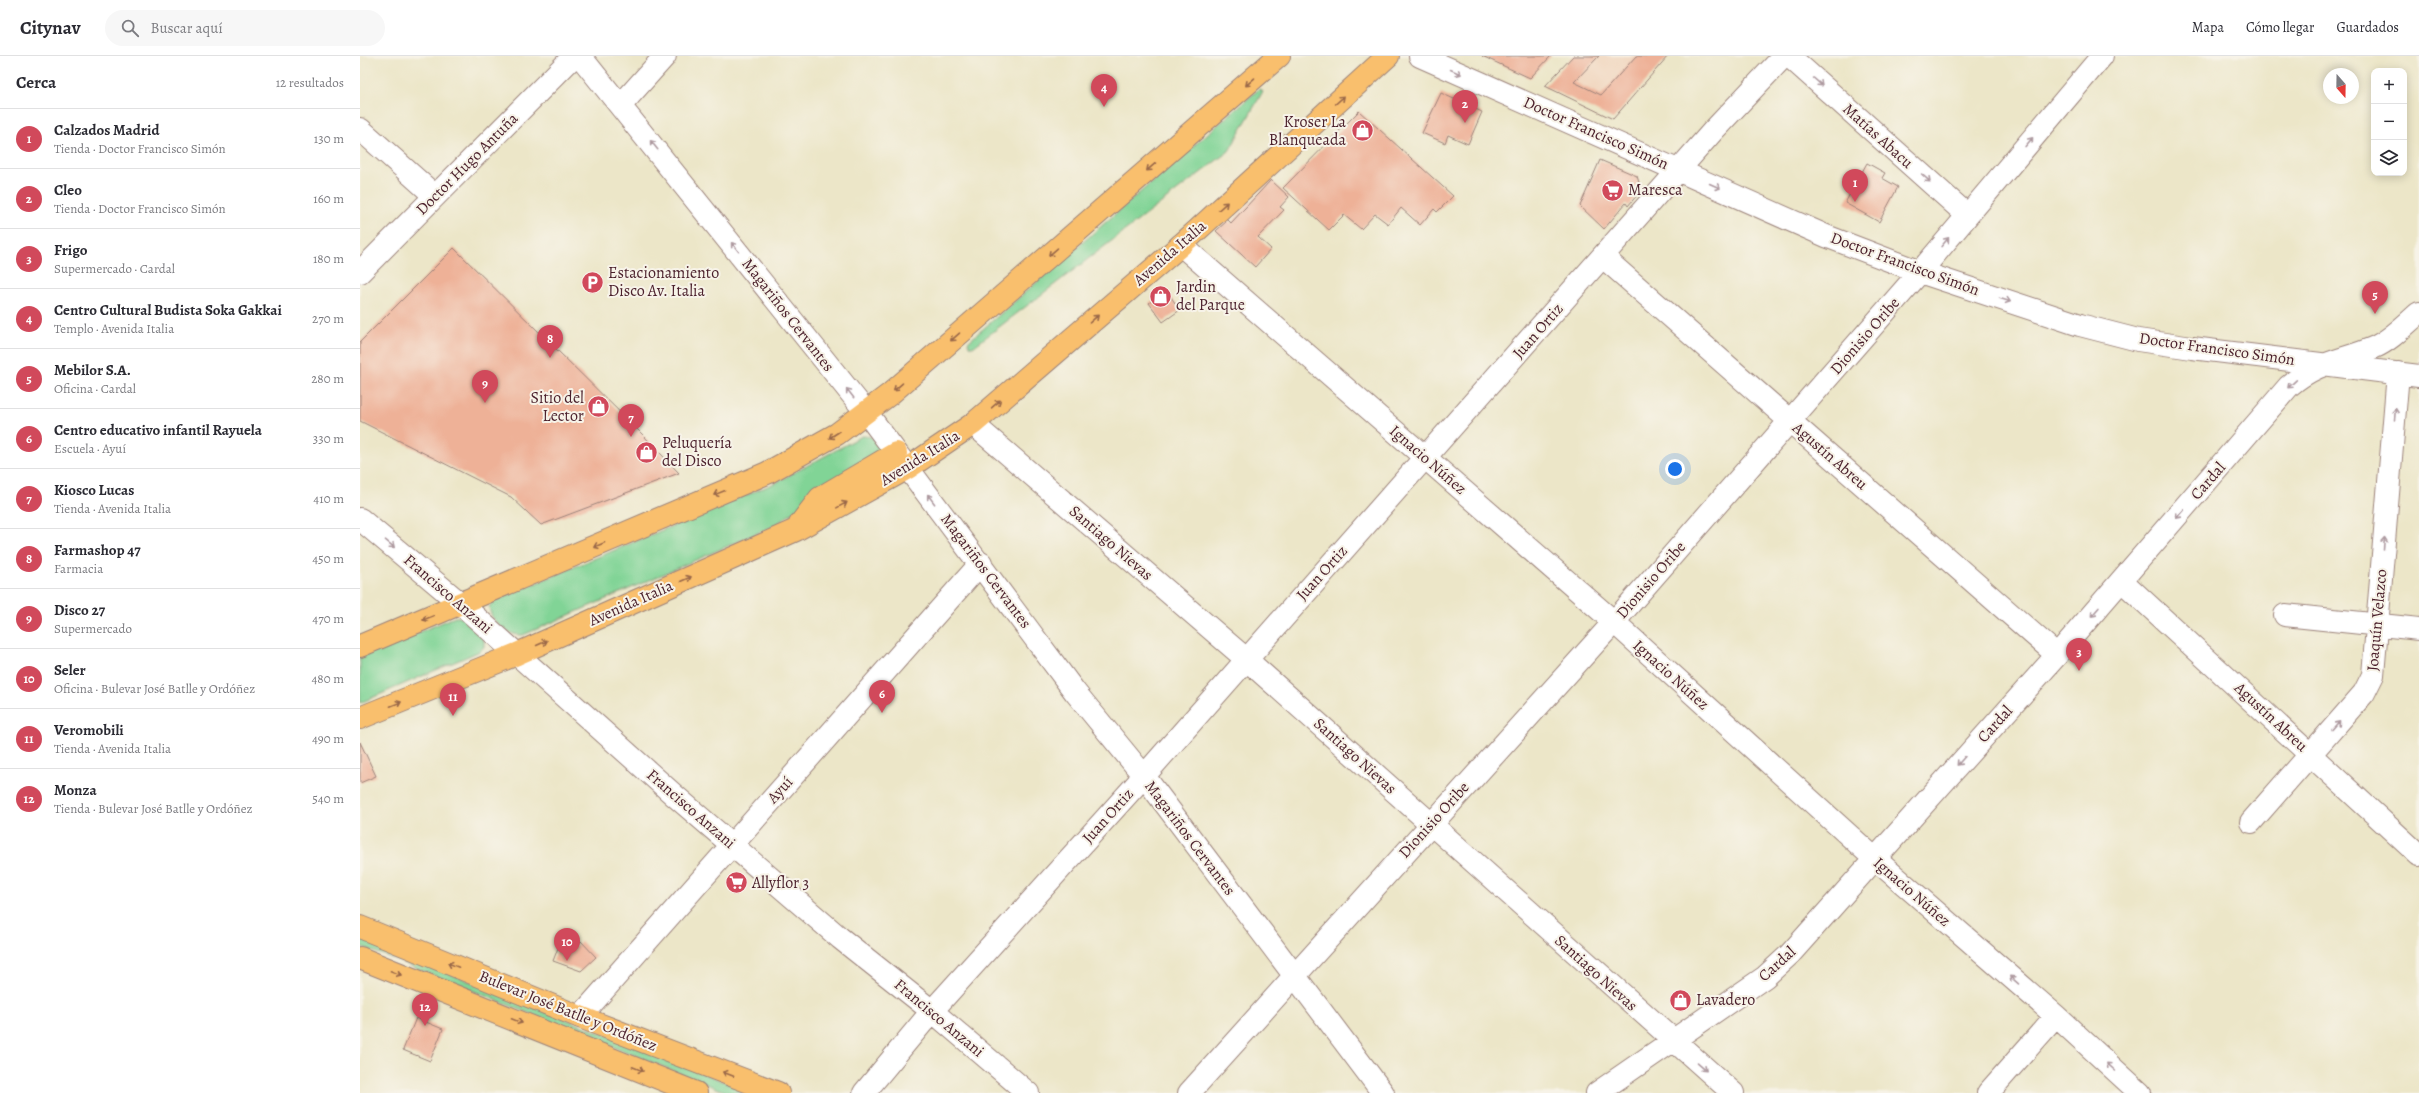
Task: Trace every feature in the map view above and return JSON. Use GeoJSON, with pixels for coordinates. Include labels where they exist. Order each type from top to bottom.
{"type":"FeatureCollection","features":[{"type":"Feature","properties":{"kind":"main road"},"geometry":{"type":"LineString","coordinates":[[360,646],[767,473],[837,434],[890,394],[1279,56]]}},
{"type":"Feature","properties":{"kind":"main road","name":"Avenida Italia"},"geometry":{"type":"LineString","coordinates":[[360,718],[517,654],[796,530],[902,460],[973,424],[1181,245],[1388,56]]}},
{"type":"Feature","properties":{"kind":"main road","name":"Bulevar José Batlle y Ordóñez"},"geometry":{"type":"LineString","coordinates":[[360,927],[580,1017],[778,1093]]}},
{"type":"Feature","properties":{"kind":"main road","name":"Bulevar José Batlle y Ordóñez"},"geometry":{"type":"LineString","coordinates":[[360,958],[696,1093]]}},
{"type":"Feature","properties":{"kind":"street","name":"Doctor Hugo Antuña"},"geometry":{"type":"LineString","coordinates":[[360,272],[574,56]]}},
{"type":"Feature","properties":{"kind":"street","name":"Magariños Cervantes"},"geometry":{"type":"LineString","coordinates":[[580,56],[622,105],[866,412],[981,564],[1075,692],[1144,776],[1383,1093]]}},
{"type":"Feature","properties":{"kind":"street"},"geometry":{"type":"LineString","coordinates":[[622,105],[665,56]]}},
{"type":"Feature","properties":{"kind":"street","name":"Doctor Francisco Simón"},"geometry":{"type":"LineString","coordinates":[[1420,56],[1826,236],[1920,272],[2080,325],[2138,340],[2408,374]]}},
{"type":"Feature","properties":{"kind":"street","name":"Juan Ortiz"},"geometry":{"type":"LineString","coordinates":[[864,1093],[932,1011],[1144,776],[1713,131],[1784,56]]}},
{"type":"Feature","properties":{"kind":"street","name":"Matías Abacu"},"geometry":{"type":"LineString","coordinates":[[1789,56],[1967,215]]}},
{"type":"Feature","properties":{"kind":"street","name":"Dionisio Oribe"},"geometry":{"type":"LineString","coordinates":[[1189,1093],[1614,622],[1920,272],[2102,56]]}},
{"type":"Feature","properties":{"kind":"street"},"geometry":{"type":"LineString","coordinates":[[360,129],[435,196]]}},
{"type":"Feature","properties":{"kind":"street","name":"Ignacio Núñez"},"geometry":{"type":"LineString","coordinates":[[1181,245],[1614,622],[1874,859],[2056,1016],[2140,1093]]}},
{"type":"Feature","properties":{"kind":"street","name":"Agustín Abreu"},"geometry":{"type":"LineString","coordinates":[[1603,257],[2057,655]]}},
{"type":"Feature","properties":{"kind":"street","name":"Cardal"},"geometry":{"type":"LineString","coordinates":[[1597,1093],[1765,977],[1790,954],[2057,655],[2289,386],[2302,375],[2325,363],[2377,346],[2419,313]]}},
{"type":"Feature","properties":{"kind":"street"},"geometry":{"type":"LineString","coordinates":[[2377,346],[2386,360],[2408,374]]}},
{"type":"Feature","properties":{"kind":"street","name":"Joaquín Velazco"},"geometry":{"type":"LineString","coordinates":[[2251,822],[2369,685],[2373,675],[2377,624],[2408,374]]}},
{"type":"Feature","properties":{"kind":"street","name":"Santiago Nievas"},"geometry":{"type":"LineString","coordinates":[[973,424],[1246,659],[1672,1041],[1733,1093]]}},
{"type":"Feature","properties":{"kind":"street","name":"Francisco Anzani"},"geometry":{"type":"LineString","coordinates":[[360,519],[461,604],[731,844],[840,938],[932,1011],[1028,1093]]}},
{"type":"Feature","properties":{"kind":"street","name":"Ayuí"},"geometry":{"type":"LineString","coordinates":[[580,1017],[731,844],[981,564]]}},
{"type":"Feature","properties":{"kind":"street","name":"Agustín Abreu"},"geometry":{"type":"LineString","coordinates":[[2122,581],[2419,855]]}},
{"type":"Feature","properties":{"kind":"street"},"geometry":{"type":"LineString","coordinates":[[2285,616],[2419,629]]}},
{"type":"Feature","properties":{"kind":"street"},"geometry":{"type":"LineString","coordinates":[[1988,1093],[2056,1016]]}},
{"type":"Feature","properties":{"kind":"shaded area"},"geometry":{"type":"Polygon","coordinates":[[[1573,56],[1668,56],[1613,119],[1545,86],[1573,56]]]}},
{"type":"Feature","properties":{"kind":"green space"},"geometry":{"type":"Polygon","coordinates":[[[1259,89],[1263,91],[1229,151],[973,347],[969,346],[968,342],[1259,89]]]}},
{"type":"Feature","properties":{"kind":"green space"},"geometry":{"type":"Polygon","coordinates":[[[862,436],[872,437],[881,450],[774,526],[523,635],[517,635],[506,631],[496,623],[490,613],[489,607],[493,601],[775,483],[862,436]]]}},
{"type":"Feature","properties":{"kind":"green space"},"geometry":{"type":"Polygon","coordinates":[[[455,617],[460,617],[484,637],[484,647],[480,651],[360,703],[360,657],[455,617]]]}},
{"type":"Feature","properties":{"kind":"green space"},"geometry":{"type":"Polygon","coordinates":[[[360,938],[753,1093],[729,1093],[360,946],[360,938]]]}},
{"type":"Feature","properties":{"kind":"building"},"geometry":{"type":"Polygon","coordinates":[[[1482,56],[1551,56],[1530,78],[1482,56]]]}},
{"type":"Feature","properties":{"kind":"building"},"geometry":{"type":"Polygon","coordinates":[[[1573,56],[1599,56],[1574,82],[1601,95],[1636,56],[1668,56],[1613,119],[1545,86],[1573,56]]]}},
{"type":"Feature","properties":{"kind":"building"},"geometry":{"type":"Polygon","coordinates":[[[1441,93],[1482,112],[1468,144],[1448,135],[1445,143],[1422,133],[1441,93]]]}},
{"type":"Feature","properties":{"kind":"building"},"geometry":{"type":"Polygon","coordinates":[[[1359,111],[1453,196],[1437,212],[1434,209],[1420,225],[1401,208],[1388,224],[1375,214],[1361,229],[1344,215],[1329,230],[1283,188],[1359,111]]]}},
{"type":"Feature","properties":{"kind":"building","name":"Maresca"},"geometry":{"type":"Polygon","coordinates":[[[1600,160],[1637,176],[1640,186],[1638,194],[1628,206],[1626,203],[1604,229],[1580,206],[1600,160]]]}},
{"type":"Feature","properties":{"kind":"building"},"geometry":{"type":"Polygon","coordinates":[[[1867,163],[1885,173],[1882,178],[1898,187],[1879,222],[1845,203],[1867,163]]]}},
{"type":"Feature","properties":{"kind":"building"},"geometry":{"type":"Polygon","coordinates":[[[1271,180],[1289,197],[1280,207],[1284,210],[1258,237],[1271,249],[1255,267],[1216,231],[1228,220],[1231,223],[1271,180]]]}},
{"type":"Feature","properties":{"kind":"building"},"geometry":{"type":"Polygon","coordinates":[[[454,248],[643,435],[679,473],[541,525],[511,497],[360,421],[360,342],[454,248]]]}},
{"type":"Feature","properties":{"kind":"building"},"geometry":{"type":"Polygon","coordinates":[[[1166,290],[1180,310],[1163,322],[1149,303],[1166,290]]]}},
{"type":"Feature","properties":{"kind":"building"},"geometry":{"type":"Polygon","coordinates":[[[360,742],[376,776],[360,783],[360,742]]]}},
{"type":"Feature","properties":{"kind":"building"},"geometry":{"type":"Polygon","coordinates":[[[561,940],[576,946],[581,941],[596,957],[581,971],[553,961],[561,940]]]}},
{"type":"Feature","properties":{"kind":"building"},"geometry":{"type":"Polygon","coordinates":[[[416,1018],[443,1029],[430,1061],[403,1050],[416,1018]]]}},
{"type":"Feature","properties":{"kind":"place","name":"Centro Cultural Budista Soka Gakkai"},"geometry":{"type":"Point","coordinates":[1104,107]}},
{"type":"Feature","properties":{"kind":"place","name":"Cleo"},"geometry":{"type":"Point","coordinates":[1465,123]}},
{"type":"Feature","properties":{"kind":"place","name":"Kroser La Blanqueada"},"geometry":{"type":"Point","coordinates":[1362,131]}},
{"type":"Feature","properties":{"kind":"place","name":"Maresca"},"geometry":{"type":"Point","coordinates":[1613,190]}},
{"type":"Feature","properties":{"kind":"place","name":"Calzados Madrid"},"geometry":{"type":"Point","coordinates":[1855,202]}},
{"type":"Feature","properties":{"kind":"place","name":"Estacionamiento Disco Av. Italia"},"geometry":{"type":"Point","coordinates":[592,282]}},
{"type":"Feature","properties":{"kind":"place","name":"Jardin del Parque"},"geometry":{"type":"Point","coordinates":[1161,296]}},
{"type":"Feature","properties":{"kind":"place","name":"Mebilor S.A."},"geometry":{"type":"Point","coordinates":[2375,314]}},
{"type":"Feature","properties":{"kind":"place","name":"Farmashop 47"},"geometry":{"type":"Point","coordinates":[550,358]}},
{"type":"Feature","properties":{"kind":"place","name":"Disco 27"},"geometry":{"type":"Point","coordinates":[485,403]}},
{"type":"Feature","properties":{"kind":"place","name":"Sitio del Lector"},"geometry":{"type":"Point","coordinates":[599,407]}},
{"type":"Feature","properties":{"kind":"place","name":"Kiosco Lucas"},"geometry":{"type":"Point","coordinates":[631,437]}},
{"type":"Feature","properties":{"kind":"place","name":"Peluquería del Disco"},"geometry":{"type":"Point","coordinates":[646,452]}},
{"type":"Feature","properties":{"kind":"place","name":"Frigo"},"geometry":{"type":"Point","coordinates":[2079,671]}},
{"type":"Feature","properties":{"kind":"place","name":"Centro educativo infantil Rayuela"},"geometry":{"type":"Point","coordinates":[882,713]}},
{"type":"Feature","properties":{"kind":"place","name":"Veromobili"},"geometry":{"type":"Point","coordinates":[453,716]}},
{"type":"Feature","properties":{"kind":"place","name":"Allyflor 3"},"geometry":{"type":"Point","coordinates":[736,883]}},
{"type":"Feature","properties":{"kind":"place","name":"Seler"},"geometry":{"type":"Point","coordinates":[567,961]}},
{"type":"Feature","properties":{"kind":"place","name":"Lavadero"},"geometry":{"type":"Point","coordinates":[1681,1000]}},
{"type":"Feature","properties":{"kind":"place","name":"Monza"},"geometry":{"type":"Point","coordinates":[425,1026]}}]}
